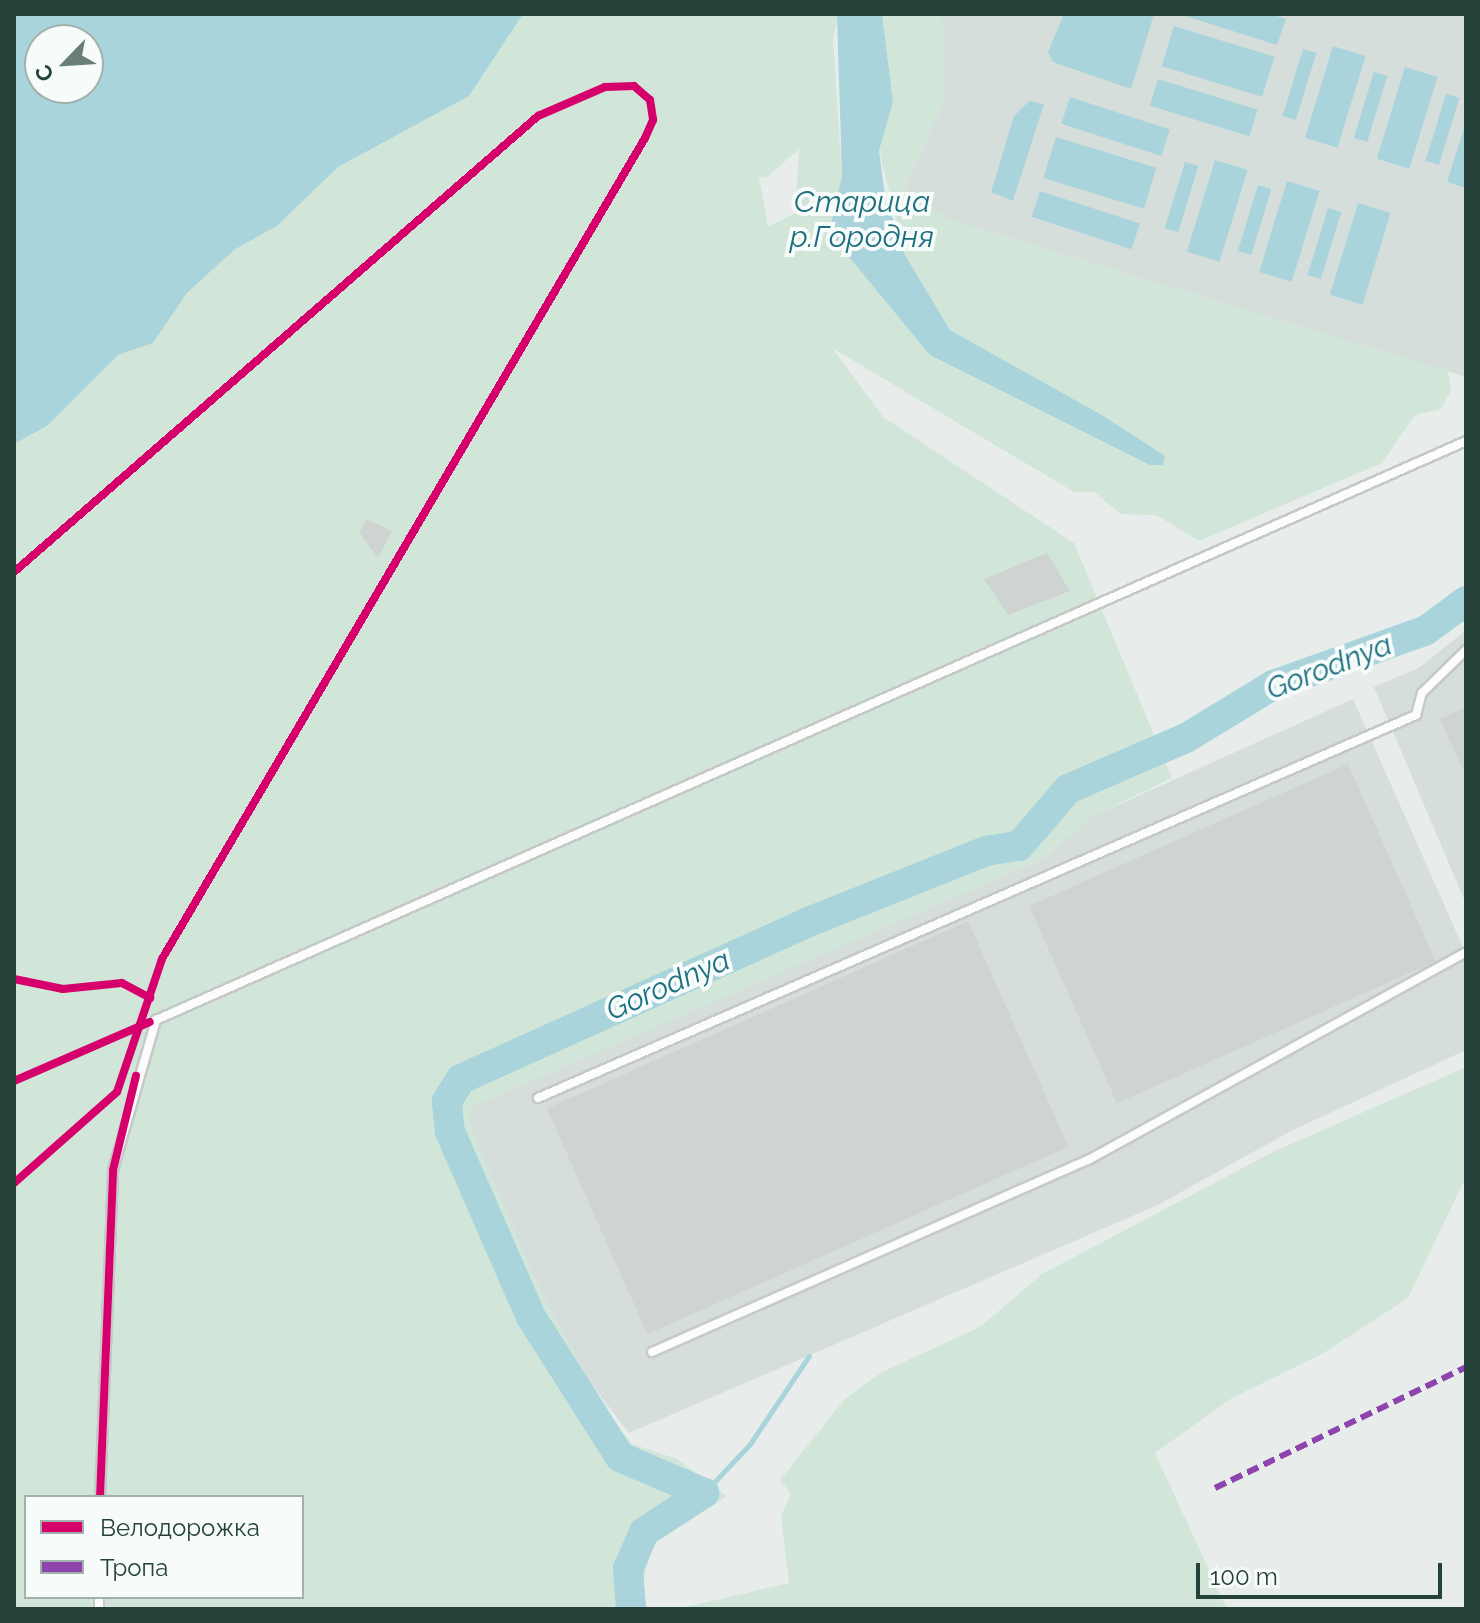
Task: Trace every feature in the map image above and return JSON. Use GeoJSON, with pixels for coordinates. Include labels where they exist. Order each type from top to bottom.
{"type":"FeatureCollection","features":[{"type":"Feature","properties":{"kind":"lane"},"geometry":{"type":"LineString","coordinates":[[100,1495],[113,1170],[156,1020],[1466,441]]}},
{"type":"Feature","properties":{"kind":"lane"},"geometry":{"type":"LineString","coordinates":[[538,1098],[1416,715],[1422,693],[1466,650]]}},
{"type":"Feature","properties":{"kind":"lane"},"geometry":{"type":"LineString","coordinates":[[652,1352],[1088,1160],[1466,952]]}},
{"type":"Feature","properties":{"kind":"shaded area"},"geometry":{"type":"Polygon","coordinates":[[[942,14],[1466,14],[1466,377],[947,219],[904,188],[943,103],[942,14]]]}},
{"type":"Feature","properties":{"kind":"shaded area"},"geometry":{"type":"Polygon","coordinates":[[[1466,630],[1466,904],[1374,687],[1420,667],[1466,630]]]}},
{"type":"Feature","properties":{"kind":"shaded area"},"geometry":{"type":"Polygon","coordinates":[[[1353,699],[1466,954],[1466,1050],[1291,1131],[1158,1205],[629,1433],[588,1380],[536,1282],[470,1127],[470,1107],[1044,858],[1091,817],[1353,699]]]}},
{"type":"Feature","properties":{"kind":"green space"},"geometry":{"type":"Polygon","coordinates":[[[523,14],[838,14],[833,40],[842,176],[829,233],[930,355],[1150,465],[1163,464],[1165,456],[950,330],[905,255],[879,151],[893,102],[882,14],[942,14],[943,103],[904,187],[947,219],[1448,371],[1451,390],[1441,409],[1415,415],[1382,463],[1199,541],[1156,515],[1121,514],[1094,492],[1074,492],[832,348],[883,417],[1074,543],[1172,778],[1091,817],[1044,858],[470,1108],[471,1127],[536,1282],[609,1416],[632,1444],[677,1459],[727,1496],[653,1544],[643,1581],[647,1609],[14,1609],[14,444],[47,426],[118,355],[153,343],[187,293],[234,250],[277,226],[338,167],[469,96],[523,14]],[[799,149],[766,178],[759,176],[768,227],[795,213],[799,149]]]}},
{"type":"Feature","properties":{"kind":"green space"},"geometry":{"type":"Polygon","coordinates":[[[1466,1067],[1466,1177],[1408,1298],[1322,1354],[1232,1398],[1155,1453],[1227,1609],[677,1609],[789,1583],[781,1516],[791,1494],[780,1480],[844,1400],[882,1372],[980,1327],[1042,1274],[1275,1151],[1466,1067]]]}},
{"type":"Feature","properties":{"kind":"water"},"geometry":{"type":"Polygon","coordinates":[[[14,14],[523,14],[469,96],[338,167],[277,226],[234,250],[187,293],[153,343],[118,355],[47,426],[14,444],[14,14]]]}},
{"type":"Feature","properties":{"kind":"water","name":"Старица р.Городня"},"geometry":{"type":"Polygon","coordinates":[[[882,14],[893,102],[879,151],[885,195],[905,255],[950,330],[1105,417],[1165,456],[1163,465],[1150,465],[930,355],[829,233],[842,176],[837,16],[882,14]]]}},
{"type":"Feature","properties":{"kind":"water"},"geometry":{"type":"Polygon","coordinates":[[[1064,14],[1154,14],[1131,89],[1053,62],[1048,52],[1064,14]]]}},
{"type":"Feature","properties":{"kind":"water"},"geometry":{"type":"Polygon","coordinates":[[[1179,14],[1270,14],[1286,19],[1277,45],[1179,14]]]}},
{"type":"Feature","properties":{"kind":"water"},"geometry":{"type":"Polygon","coordinates":[[[1174,26],[1274,57],[1262,97],[1162,66],[1174,26]]]}},
{"type":"Feature","properties":{"kind":"water"},"geometry":{"type":"Polygon","coordinates":[[[1333,46],[1366,56],[1337,148],[1305,138],[1333,46]]]}},
{"type":"Feature","properties":{"kind":"water"},"geometry":{"type":"Polygon","coordinates":[[[1303,49],[1316,53],[1296,120],[1283,116],[1303,49]]]}},
{"type":"Feature","properties":{"kind":"water"},"geometry":{"type":"Polygon","coordinates":[[[1405,67],[1438,77],[1409,169],[1377,159],[1405,67]]]}},
{"type":"Feature","properties":{"kind":"water"},"geometry":{"type":"Polygon","coordinates":[[[1374,72],[1387,76],[1367,142],[1354,138],[1374,72]]]}},
{"type":"Feature","properties":{"kind":"water"},"geometry":{"type":"Polygon","coordinates":[[[1158,79],[1257,109],[1249,136],[1150,106],[1158,79]]]}},
{"type":"Feature","properties":{"kind":"water"},"geometry":{"type":"Polygon","coordinates":[[[1446,94],[1459,98],[1439,165],[1426,161],[1446,94]]]}},
{"type":"Feature","properties":{"kind":"water"},"geometry":{"type":"Polygon","coordinates":[[[1070,97],[1170,129],[1161,156],[1061,124],[1070,97]]]}},
{"type":"Feature","properties":{"kind":"water"},"geometry":{"type":"Polygon","coordinates":[[[1029,101],[1044,104],[1013,201],[991,192],[1014,116],[1029,101]]]}},
{"type":"Feature","properties":{"kind":"water"},"geometry":{"type":"Polygon","coordinates":[[[1466,122],[1466,188],[1447,182],[1466,122]]]}},
{"type":"Feature","properties":{"kind":"water"},"geometry":{"type":"Polygon","coordinates":[[[1056,137],[1156,168],[1144,209],[1043,178],[1056,137]]]}},
{"type":"Feature","properties":{"kind":"water"},"geometry":{"type":"Polygon","coordinates":[[[1215,160],[1248,170],[1219,262],[1187,252],[1215,160]]]}},
{"type":"Feature","properties":{"kind":"water"},"geometry":{"type":"Polygon","coordinates":[[[1185,162],[1198,166],[1178,232],[1165,228],[1185,162]]]}},
{"type":"Feature","properties":{"kind":"water"},"geometry":{"type":"Polygon","coordinates":[[[1287,181],[1320,191],[1292,282],[1259,272],[1287,181]]]}},
{"type":"Feature","properties":{"kind":"water"},"geometry":{"type":"Polygon","coordinates":[[[1258,185],[1271,189],[1251,255],[1238,251],[1258,185]]]}},
{"type":"Feature","properties":{"kind":"water"},"geometry":{"type":"Polygon","coordinates":[[[1040,191],[1140,223],[1132,249],[1032,217],[1040,191]]]}},
{"type":"Feature","properties":{"kind":"water"},"geometry":{"type":"Polygon","coordinates":[[[1358,203],[1391,213],[1362,305],[1330,295],[1358,203]]]}},
{"type":"Feature","properties":{"kind":"water"},"geometry":{"type":"Polygon","coordinates":[[[1328,208],[1341,212],[1321,279],[1308,275],[1328,208]]]}},
{"type":"Feature","properties":{"kind":"building"},"geometry":{"type":"Polygon","coordinates":[[[367,519],[392,531],[378,558],[359,532],[367,519]]]}},
{"type":"Feature","properties":{"kind":"building"},"geometry":{"type":"Polygon","coordinates":[[[1047,553],[1070,591],[1008,615],[984,579],[1047,553]]]}},
{"type":"Feature","properties":{"kind":"building"},"geometry":{"type":"Polygon","coordinates":[[[1466,707],[1466,776],[1440,719],[1466,707]]]}},
{"type":"Feature","properties":{"kind":"building"},"geometry":{"type":"Polygon","coordinates":[[[1348,764],[1436,961],[1117,1103],[1029,906],[1348,764]]]}},
{"type":"Feature","properties":{"kind":"building"},"geometry":{"type":"Polygon","coordinates":[[[968,921],[1068,1147],[647,1334],[547,1109],[968,921]]]}},
{"type":"Feature","properties":{"kind":"waterway","name":"Gorodnya"},"geometry":{"type":"LineString","coordinates":[[631,1609],[628,1569],[644,1532],[704,1493],[620,1457],[531,1317],[450,1132],[447,1101],[461,1079],[806,923],[986,851],[1019,846],[1068,789],[1186,738],[1273,685],[1425,631],[1466,601]]}},
{"type":"Feature","properties":{"kind":"waterway"},"geometry":{"type":"LineString","coordinates":[[704,1493],[750,1444],[809,1356]]}},
{"type":"Feature","properties":{"kind":"marked path"},"geometry":{"type":"LineString","coordinates":[[1215,1488],[1466,1367]]}},
{"type":"Feature","properties":{"kind":"cycle path"},"geometry":{"type":"LineString","coordinates":[[14,572],[538,116],[605,87],[634,86],[650,100],[653,120],[645,138],[162,959],[117,1092],[14,1183]]}},
{"type":"Feature","properties":{"kind":"cycle path"},"geometry":{"type":"LineString","coordinates":[[14,979],[63,989],[122,983],[150,998]]}},
{"type":"Feature","properties":{"kind":"cycle path"},"geometry":{"type":"LineString","coordinates":[[14,1081],[150,1022]]}},
{"type":"Feature","properties":{"kind":"cycle path"},"geometry":{"type":"LineString","coordinates":[[100,1495],[113,1170],[136,1076]]}}]}
